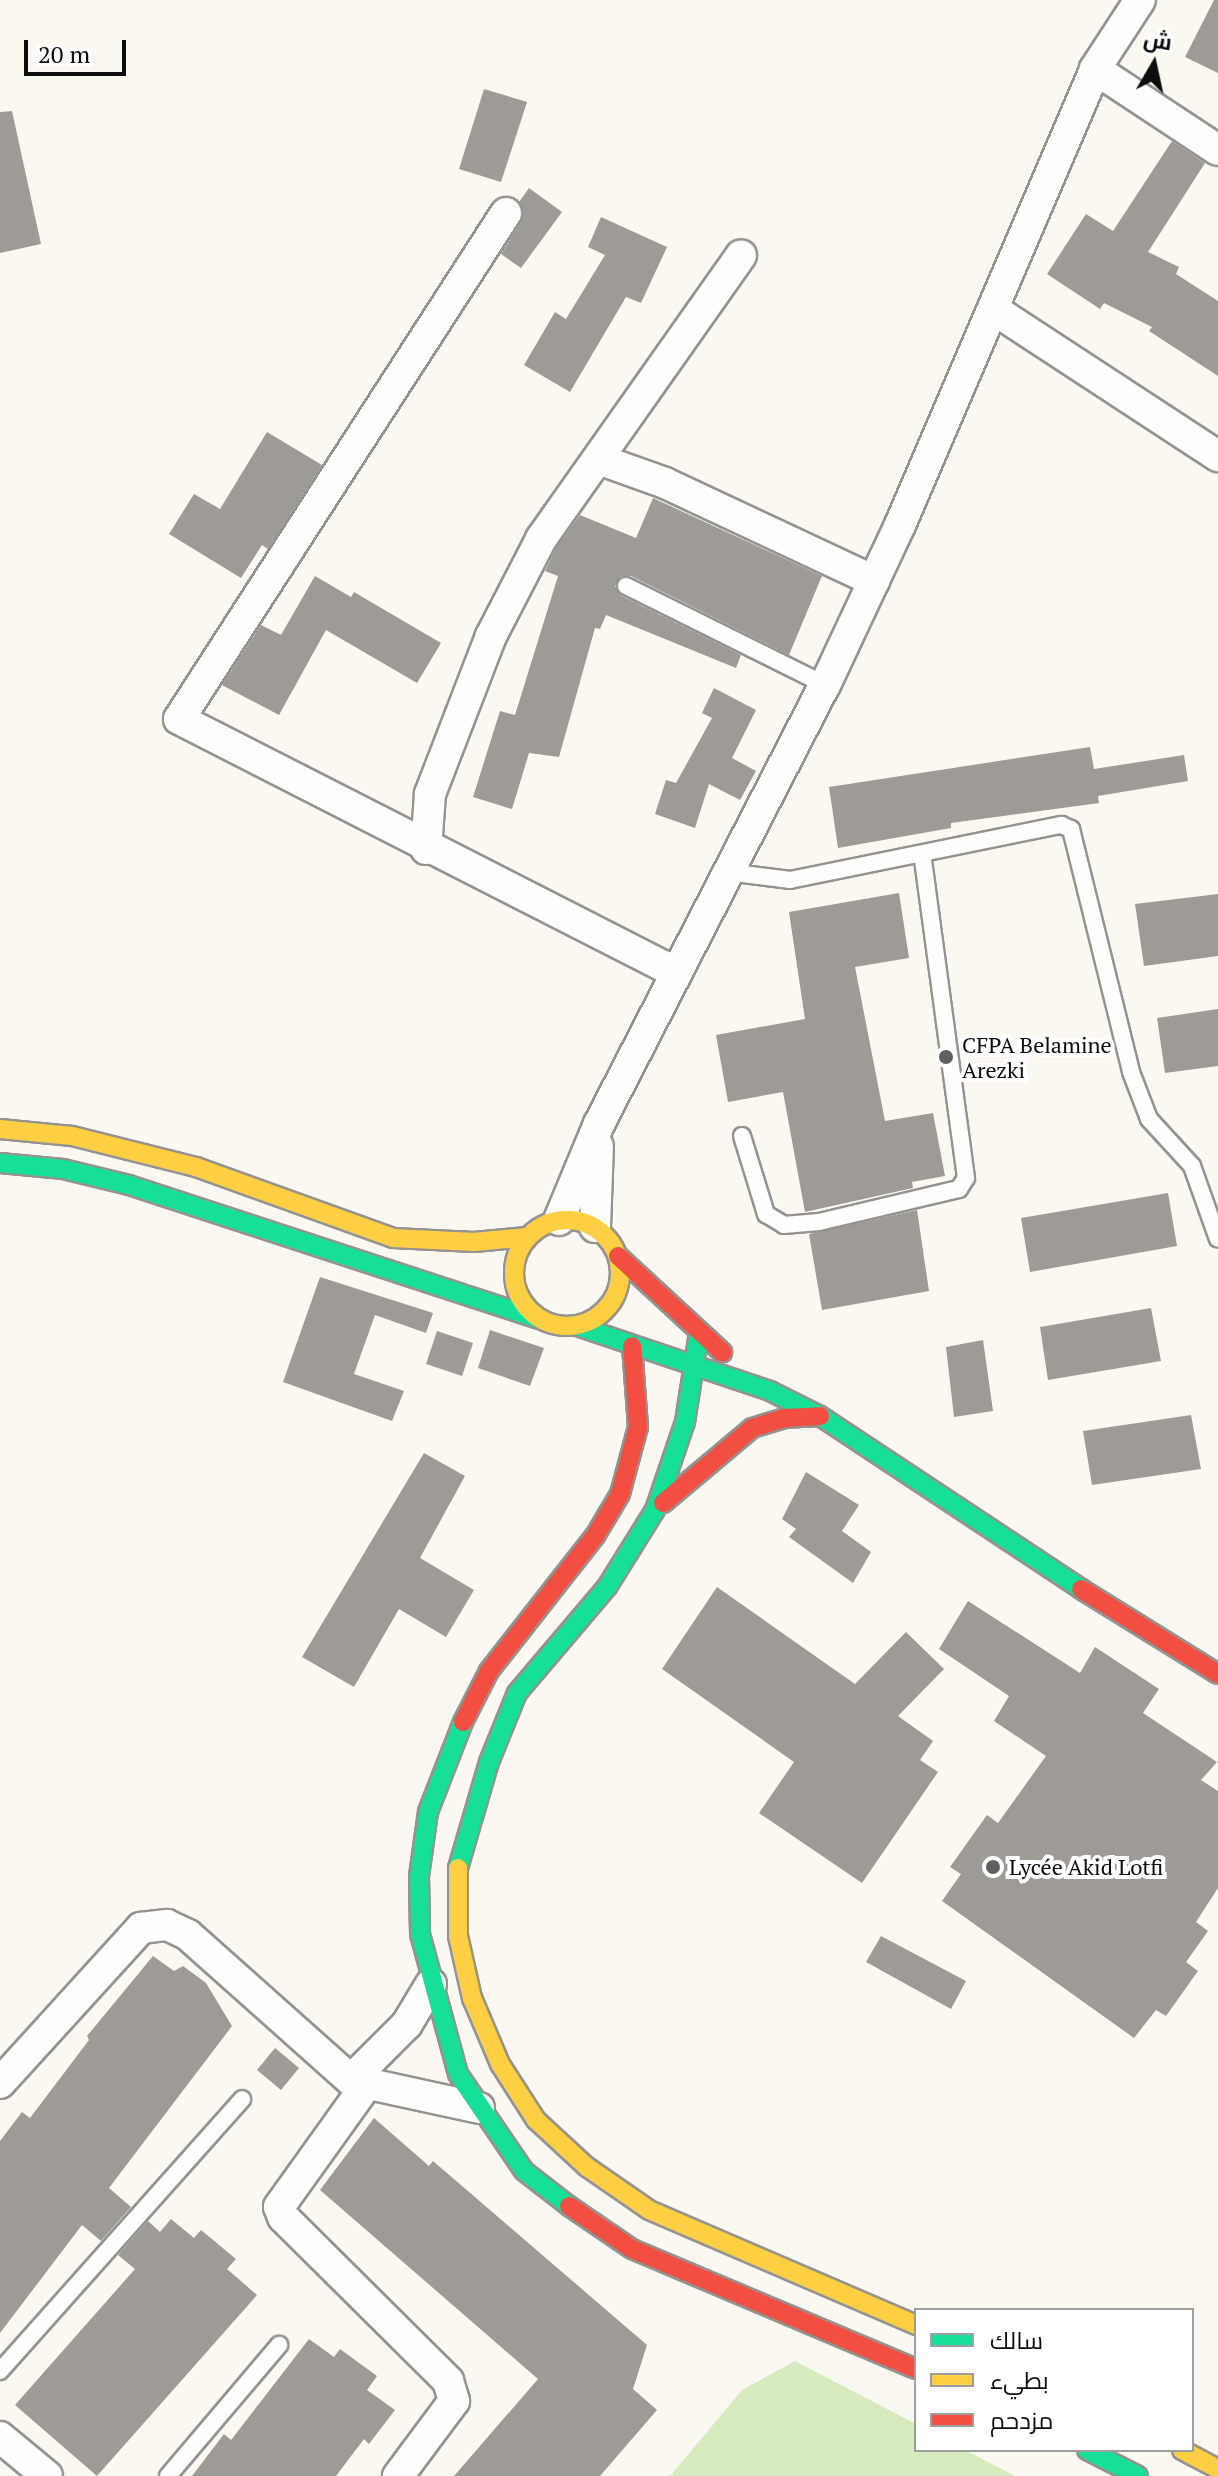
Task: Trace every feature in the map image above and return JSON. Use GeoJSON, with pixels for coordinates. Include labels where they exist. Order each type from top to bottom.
{"type":"FeatureCollection","features":[{"type":"Feature","properties":{"kind":"main road"},"geometry":{"type":"LineString","coordinates":[[0,1129],[72,1136],[196,1167],[393,1238],[474,1242],[527,1237],[559,1220],[595,1227],[618,1256],[699,1333],[770,1391]]}},
{"type":"Feature","properties":{"kind":"main road"},"geometry":{"type":"LineString","coordinates":[[0,1163],[63,1169],[129,1185],[364,1266],[539,1319],[574,1325],[770,1391],[820,1416],[1002,1540],[1218,1674]]}},
{"type":"Feature","properties":{"kind":"main road"},"geometry":{"type":"LineString","coordinates":[[527,1237],[513,1271],[516,1290],[539,1319]]}},
{"type":"Feature","properties":{"kind":"main road"},"geometry":{"type":"LineString","coordinates":[[574,1325],[599,1314],[617,1293],[618,1256]]}},
{"type":"Feature","properties":{"kind":"main road"},"geometry":{"type":"LineString","coordinates":[[699,1333],[697,1367],[678,1445],[655,1510],[607,1587],[517,1693],[489,1762],[456,1875],[458,1936],[472,1998],[500,2064],[536,2120],[587,2167],[649,2210],[914,2324]]}},
{"type":"Feature","properties":{"kind":"main road"},"geometry":{"type":"LineString","coordinates":[[632,1346],[638,1427],[620,1494],[595,1536],[489,1671],[456,1736],[428,1812],[419,1890],[420,1934],[431,1984],[458,2074],[524,2171],[632,2249],[914,2368]]}},
{"type":"Feature","properties":{"kind":"main road"},"geometry":{"type":"LineString","coordinates":[[655,1510],[752,1428],[784,1418],[820,1416]]}},
{"type":"Feature","properties":{"kind":"main road"},"geometry":{"type":"LineString","coordinates":[[1091,2452],[1138,2476]]}},
{"type":"Feature","properties":{"kind":"main road"},"geometry":{"type":"LineString","coordinates":[[1186,2452],[1218,2469]]}},
{"type":"Feature","properties":{"kind":"street"},"geometry":{"type":"LineString","coordinates":[[559,1220],[599,1124],[825,685],[874,581],[1095,69],[1140,0]]}},
{"type":"Feature","properties":{"kind":"street"},"geometry":{"type":"LineString","coordinates":[[1095,69],[1218,150]]}},
{"type":"Feature","properties":{"kind":"street"},"geometry":{"type":"LineString","coordinates":[[506,213],[179,719],[426,849],[675,972]]}},
{"type":"Feature","properties":{"kind":"street"},"geometry":{"type":"LineString","coordinates":[[426,849],[430,794],[491,636],[541,539],[741,255]]}},
{"type":"Feature","properties":{"kind":"street"},"geometry":{"type":"LineString","coordinates":[[993,309],[1218,456]]}},
{"type":"Feature","properties":{"kind":"street"},"geometry":{"type":"LineString","coordinates":[[598,459],[665,483],[874,581]]}},
{"type":"Feature","properties":{"kind":"street"},"geometry":{"type":"LineString","coordinates":[[595,1227],[599,1124]]}},
{"type":"Feature","properties":{"kind":"street"},"geometry":{"type":"LineString","coordinates":[[0,2083],[141,1928],[167,1925],[188,1935],[359,2082],[479,2108]]}},
{"type":"Feature","properties":{"kind":"street"},"geometry":{"type":"LineString","coordinates":[[398,2476],[454,2401],[448,2381],[283,2217],[279,2207],[359,2082],[407,2024],[431,1984]]}},
{"type":"Feature","properties":{"kind":"street"},"geometry":{"type":"LineString","coordinates":[[0,2437],[47,2476]]}},
{"type":"Feature","properties":{"kind":"lane"},"geometry":{"type":"LineString","coordinates":[[626,586],[825,685]]}},
{"type":"Feature","properties":{"kind":"lane"},"geometry":{"type":"LineString","coordinates":[[727,872],[790,880],[1061,825],[1071,829],[1131,1072],[1149,1119],[1192,1166],[1218,1239]]}},
{"type":"Feature","properties":{"kind":"lane"},"geometry":{"type":"LineString","coordinates":[[742,1136],[766,1214],[784,1225],[819,1222],[959,1189],[966,1178],[922,854]]}},
{"type":"Feature","properties":{"kind":"lane"},"geometry":{"type":"LineString","coordinates":[[0,2371],[242,2099]]}},
{"type":"Feature","properties":{"kind":"lane"},"geometry":{"type":"LineString","coordinates":[[168,2476],[279,2345]]}},
{"type":"Feature","properties":{"kind":"green space"},"geometry":{"type":"Polygon","coordinates":[[[795,2361],[914,2423],[914,2452],[969,2452],[1015,2476],[670,2476],[742,2390],[795,2361]]]}},
{"type":"Feature","properties":{"kind":"building"},"geometry":{"type":"Polygon","coordinates":[[[1214,0],[1218,0],[1218,73],[1185,57],[1214,0]]]}},
{"type":"Feature","properties":{"kind":"building"},"geometry":{"type":"Polygon","coordinates":[[[484,89],[527,102],[501,182],[459,169],[484,89]]]}},
{"type":"Feature","properties":{"kind":"building"},"geometry":{"type":"Polygon","coordinates":[[[12,111],[41,244],[0,253],[0,112],[12,111]]]}},
{"type":"Feature","properties":{"kind":"building"},"geometry":{"type":"Polygon","coordinates":[[[1172,141],[1205,163],[1148,252],[1179,267],[1176,274],[1218,301],[1218,376],[1149,331],[1152,327],[1104,303],[1100,309],[1047,274],[1086,214],[1113,231],[1172,141]]]}},
{"type":"Feature","properties":{"kind":"building"},"geometry":{"type":"Polygon","coordinates":[[[529,188],[562,212],[521,268],[501,254],[521,222],[519,202],[529,188]]]}},
{"type":"Feature","properties":{"kind":"building"},"geometry":{"type":"Polygon","coordinates":[[[601,217],[667,247],[641,303],[626,297],[570,392],[524,365],[555,312],[566,319],[605,255],[588,247],[601,217]]]}},
{"type":"Feature","properties":{"kind":"building"},"geometry":{"type":"Polygon","coordinates":[[[267,432],[322,465],[268,549],[262,545],[241,578],[169,534],[194,494],[220,509],[267,432]]]}},
{"type":"Feature","properties":{"kind":"building"},"geometry":{"type":"Polygon","coordinates":[[[653,498],[822,576],[789,655],[631,576],[621,576],[615,586],[620,595],[741,655],[736,668],[606,615],[600,629],[595,628],[559,757],[529,753],[512,809],[473,797],[500,711],[515,715],[558,576],[545,571],[556,548],[580,515],[636,538],[653,498]]]}},
{"type":"Feature","properties":{"kind":"building"},"geometry":{"type":"Polygon","coordinates":[[[315,576],[351,597],[354,592],[441,643],[417,683],[326,630],[279,715],[222,685],[261,625],[281,635],[315,576]]]}},
{"type":"Feature","properties":{"kind":"building"},"geometry":{"type":"Polygon","coordinates":[[[714,688],[756,710],[732,758],[756,771],[740,800],[709,784],[695,828],[655,814],[666,780],[676,783],[712,718],[702,713],[714,688]]]}},
{"type":"Feature","properties":{"kind":"building"},"geometry":{"type":"Polygon","coordinates":[[[1090,747],[1094,769],[1184,755],[1188,781],[1098,796],[1099,803],[951,823],[951,828],[838,848],[829,787],[1090,747]]]}},
{"type":"Feature","properties":{"kind":"building"},"geometry":{"type":"Polygon","coordinates":[[[899,893],[909,958],[855,967],[885,1121],[933,1113],[945,1176],[912,1182],[913,1188],[805,1212],[783,1092],[728,1102],[716,1035],[805,1019],[789,912],[899,893]]]}},
{"type":"Feature","properties":{"kind":"building"},"geometry":{"type":"Polygon","coordinates":[[[1218,894],[1218,956],[1144,966],[1135,904],[1218,894]]]}},
{"type":"Feature","properties":{"kind":"building"},"geometry":{"type":"Polygon","coordinates":[[[1218,1009],[1218,1066],[1165,1073],[1157,1018],[1218,1009]]]}},
{"type":"Feature","properties":{"kind":"building"},"geometry":{"type":"Polygon","coordinates":[[[1168,1193],[1177,1246],[1030,1272],[1021,1218],[1168,1193]]]}},
{"type":"Feature","properties":{"kind":"building"},"geometry":{"type":"Polygon","coordinates":[[[917,1210],[929,1291],[822,1310],[809,1234],[917,1210]]]}},
{"type":"Feature","properties":{"kind":"building"},"geometry":{"type":"Polygon","coordinates":[[[320,1277],[433,1313],[426,1333],[375,1315],[354,1374],[404,1391],[392,1421],[283,1382],[320,1277]]]}},
{"type":"Feature","properties":{"kind":"building"},"geometry":{"type":"Polygon","coordinates":[[[1151,1308],[1161,1361],[1048,1380],[1040,1327],[1151,1308]]]}},
{"type":"Feature","properties":{"kind":"building"},"geometry":{"type":"Polygon","coordinates":[[[490,1330],[544,1348],[530,1386],[478,1368],[490,1330]]]}},
{"type":"Feature","properties":{"kind":"building"},"geometry":{"type":"Polygon","coordinates":[[[437,1331],[473,1343],[462,1376],[426,1364],[437,1331]]]}},
{"type":"Feature","properties":{"kind":"building"},"geometry":{"type":"Polygon","coordinates":[[[983,1340],[993,1411],[954,1417],[946,1347],[983,1340]]]}},
{"type":"Feature","properties":{"kind":"building"},"geometry":{"type":"Polygon","coordinates":[[[1191,1415],[1201,1469],[1092,1485],[1083,1431],[1191,1415]]]}},
{"type":"Feature","properties":{"kind":"building"},"geometry":{"type":"Polygon","coordinates":[[[424,1453],[465,1476],[420,1558],[474,1590],[446,1637],[399,1609],[354,1687],[302,1657],[424,1453]]]}},
{"type":"Feature","properties":{"kind":"building"},"geometry":{"type":"Polygon","coordinates":[[[806,1472],[859,1505],[842,1531],[871,1552],[853,1583],[789,1537],[796,1529],[782,1519],[806,1472]]]}},
{"type":"Feature","properties":{"kind":"building"},"geometry":{"type":"Polygon","coordinates":[[[717,1587],[855,1684],[906,1632],[944,1669],[898,1716],[933,1741],[920,1760],[938,1772],[862,1883],[759,1813],[794,1762],[662,1669],[717,1587]]]}},
{"type":"Feature","properties":{"kind":"building"},"geometry":{"type":"Polygon","coordinates":[[[968,1601],[1080,1673],[1095,1647],[1159,1689],[1143,1713],[1217,1762],[1201,1780],[1218,1791],[1218,1888],[1196,1922],[1208,1931],[1186,1962],[1198,1971],[1166,2016],[1156,2010],[1134,2038],[942,1901],[961,1874],[950,1867],[987,1815],[998,1823],[1046,1756],[994,1721],[1009,1696],[939,1649],[968,1601]]]}},
{"type":"Feature","properties":{"kind":"building"},"geometry":{"type":"Polygon","coordinates":[[[881,1936],[966,1981],[951,2009],[866,1962],[881,1936]]]}},
{"type":"Feature","properties":{"kind":"building"},"geometry":{"type":"Polygon","coordinates":[[[153,1956],[174,1971],[183,1966],[206,1983],[232,2026],[109,2188],[131,2207],[101,2241],[82,2225],[0,2333],[0,2141],[22,2112],[30,2118],[89,2040],[87,2036],[153,1956]]]}},
{"type":"Feature","properties":{"kind":"building"},"geometry":{"type":"Polygon","coordinates":[[[275,2048],[299,2068],[281,2090],[257,2070],[275,2048]]]}},
{"type":"Feature","properties":{"kind":"building"},"geometry":{"type":"Polygon","coordinates":[[[374,2118],[429,2166],[433,2161],[647,2345],[633,2389],[657,2410],[600,2476],[454,2476],[538,2379],[320,2190],[374,2118]]]}},
{"type":"Feature","properties":{"kind":"building"},"geometry":{"type":"Polygon","coordinates":[[[171,2219],[194,2238],[201,2230],[236,2259],[227,2269],[257,2295],[97,2476],[15,2405],[135,2269],[118,2255],[148,2221],[160,2232],[171,2219]]]}},
{"type":"Feature","properties":{"kind":"building"},"geometry":{"type":"Polygon","coordinates":[[[309,2339],[334,2357],[340,2349],[377,2376],[367,2390],[395,2410],[369,2444],[364,2439],[336,2476],[192,2476],[224,2434],[231,2440],[309,2339]]]}},
{"type":"Feature","properties":{"kind":"traffic: fast"},"geometry":{"type":"LineString","coordinates":[[0,1163],[63,1169],[129,1185],[539,1319]]}},
{"type":"Feature","properties":{"kind":"traffic: fast"},"geometry":{"type":"LineString","coordinates":[[574,1325],[770,1391],[820,1416],[1081,1589]]}},
{"type":"Feature","properties":{"kind":"traffic: fast"},"geometry":{"type":"LineString","coordinates":[[458,1868],[489,1762],[517,1693],[607,1587],[655,1510],[685,1422],[699,1333]]}},
{"type":"Feature","properties":{"kind":"traffic: fast"},"geometry":{"type":"LineString","coordinates":[[463,1722],[428,1812],[419,1876],[420,1934],[458,2074],[524,2171],[569,2206]]}},
{"type":"Feature","properties":{"kind":"traffic: fast"},"geometry":{"type":"LineString","coordinates":[[1091,2452],[1138,2476]]}},
{"type":"Feature","properties":{"kind":"traffic: slow"},"geometry":{"type":"LineString","coordinates":[[0,1129],[72,1136],[196,1167],[393,1238],[474,1242],[527,1237]]}},
{"type":"Feature","properties":{"kind":"traffic: slow"},"geometry":{"type":"LineString","coordinates":[[567,1220],[587,1224],[605,1235],[616,1253],[620,1273],[616,1293],[605,1311],[587,1322],[567,1326],[547,1322],[529,1311],[518,1293],[514,1273],[518,1253],[529,1235],[547,1224],[567,1220]]}},
{"type":"Feature","properties":{"kind":"traffic: slow"},"geometry":{"type":"LineString","coordinates":[[458,1868],[458,1936],[472,1998],[500,2064],[536,2120],[587,2167],[649,2210],[914,2324]]}},
{"type":"Feature","properties":{"kind":"traffic: slow"},"geometry":{"type":"LineString","coordinates":[[1186,2452],[1218,2469]]}},
{"type":"Feature","properties":{"kind":"traffic: jam"},"geometry":{"type":"LineString","coordinates":[[618,1256],[722,1352]]}},
{"type":"Feature","properties":{"kind":"traffic: jam"},"geometry":{"type":"LineString","coordinates":[[463,1722],[489,1671],[595,1536],[620,1494],[638,1427],[632,1346]]}},
{"type":"Feature","properties":{"kind":"traffic: jam"},"geometry":{"type":"LineString","coordinates":[[663,1503],[752,1428],[784,1418],[820,1416]]}},
{"type":"Feature","properties":{"kind":"traffic: jam"},"geometry":{"type":"LineString","coordinates":[[1081,1589],[1218,1674]]}},
{"type":"Feature","properties":{"kind":"traffic: jam"},"geometry":{"type":"LineString","coordinates":[[569,2206],[632,2249],[914,2368]]}},
{"type":"Feature","properties":{"kind":"place","name":"CFPA Belamine Arezki"},"geometry":{"type":"Point","coordinates":[946,1057]}},
{"type":"Feature","properties":{"kind":"place","name":"Lycée Akid Lotfi"},"geometry":{"type":"Point","coordinates":[993,1867]}}]}
